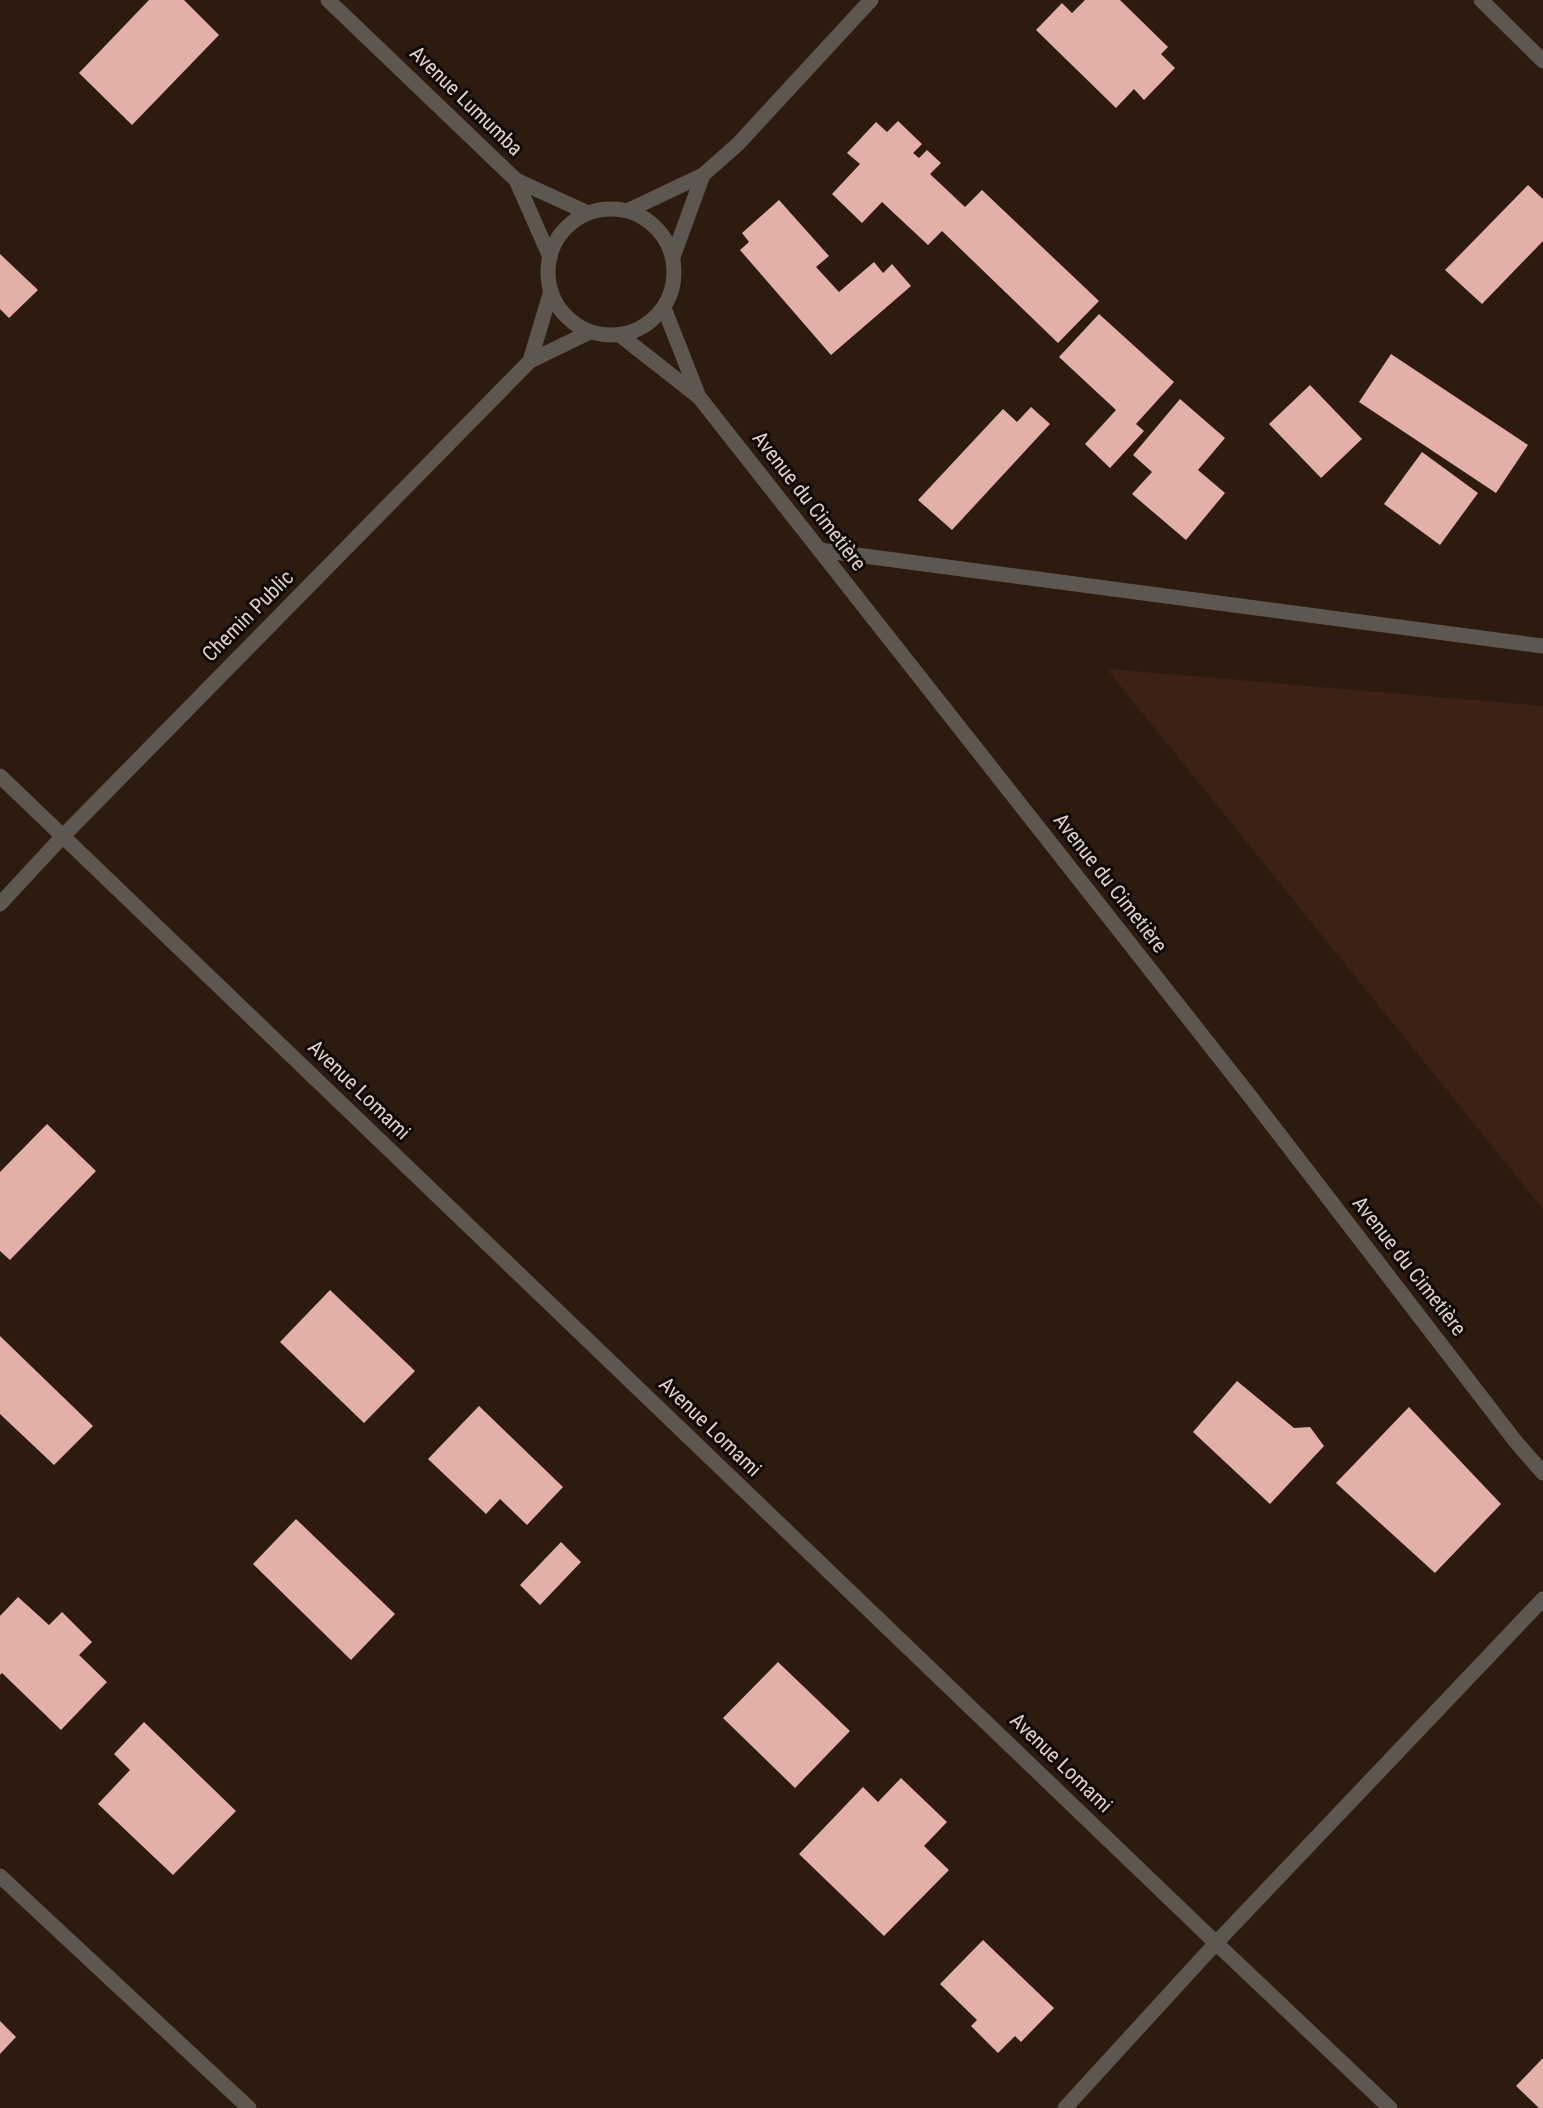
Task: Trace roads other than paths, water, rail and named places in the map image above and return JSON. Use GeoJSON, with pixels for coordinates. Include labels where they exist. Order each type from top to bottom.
{"type":"FeatureCollection","features":[{"type":"Feature","properties":{"kind":"street","name":"Avenue Lumumba"},"geometry":{"type":"LineString","coordinates":[[328,0],[516,180],[588,213]]}},
{"type":"Feature","properties":{"kind":"street"},"geometry":{"type":"LineString","coordinates":[[627,211],[703,175],[738,144],[871,0]]}},
{"type":"Feature","properties":{"kind":"street"},"geometry":{"type":"LineString","coordinates":[[1481,0],[1543,61]]}},
{"type":"Feature","properties":{"kind":"street"},"geometry":{"type":"LineString","coordinates":[[673,257],[703,175]]}},
{"type":"Feature","properties":{"kind":"street"},"geometry":{"type":"LineString","coordinates":[[516,180],[550,257]]}},
{"type":"Feature","properties":{"kind":"street"},"geometry":{"type":"LineString","coordinates":[[608,209],[627,211],[648,221],[664,237],[673,257],[674,284],[664,308],[652,321],[637,330],[620,335],[590,332],[566,316],[551,291],[548,274],[550,257],[555,243],[564,231],[588,213],[608,209]]}},
{"type":"Feature","properties":{"kind":"street"},"geometry":{"type":"LineString","coordinates":[[530,361],[551,291]]}},
{"type":"Feature","properties":{"kind":"street","name":"Avenue du Cimetière"},"geometry":{"type":"LineString","coordinates":[[664,308],[699,397],[1241,1086],[1516,1442],[1543,1473]]}},
{"type":"Feature","properties":{"kind":"street"},"geometry":{"type":"LineString","coordinates":[[530,361],[590,332]]}},
{"type":"Feature","properties":{"kind":"street"},"geometry":{"type":"LineString","coordinates":[[620,335],[699,397]]}},
{"type":"Feature","properties":{"kind":"street","name":"Chemin Public"},"geometry":{"type":"LineString","coordinates":[[0,904],[530,361]]}},
{"type":"Feature","properties":{"kind":"street"},"geometry":{"type":"LineString","coordinates":[[819,550],[1543,646]]}},
{"type":"Feature","properties":{"kind":"street","name":"Avenue Lomami"},"geometry":{"type":"LineString","coordinates":[[0,776],[1390,2108]]}},
{"type":"Feature","properties":{"kind":"street"},"geometry":{"type":"LineString","coordinates":[[1065,2108],[1216,1943],[1543,1599]]}},
{"type":"Feature","properties":{"kind":"street"},"geometry":{"type":"LineString","coordinates":[[0,1876],[249,2108]]}}]}
